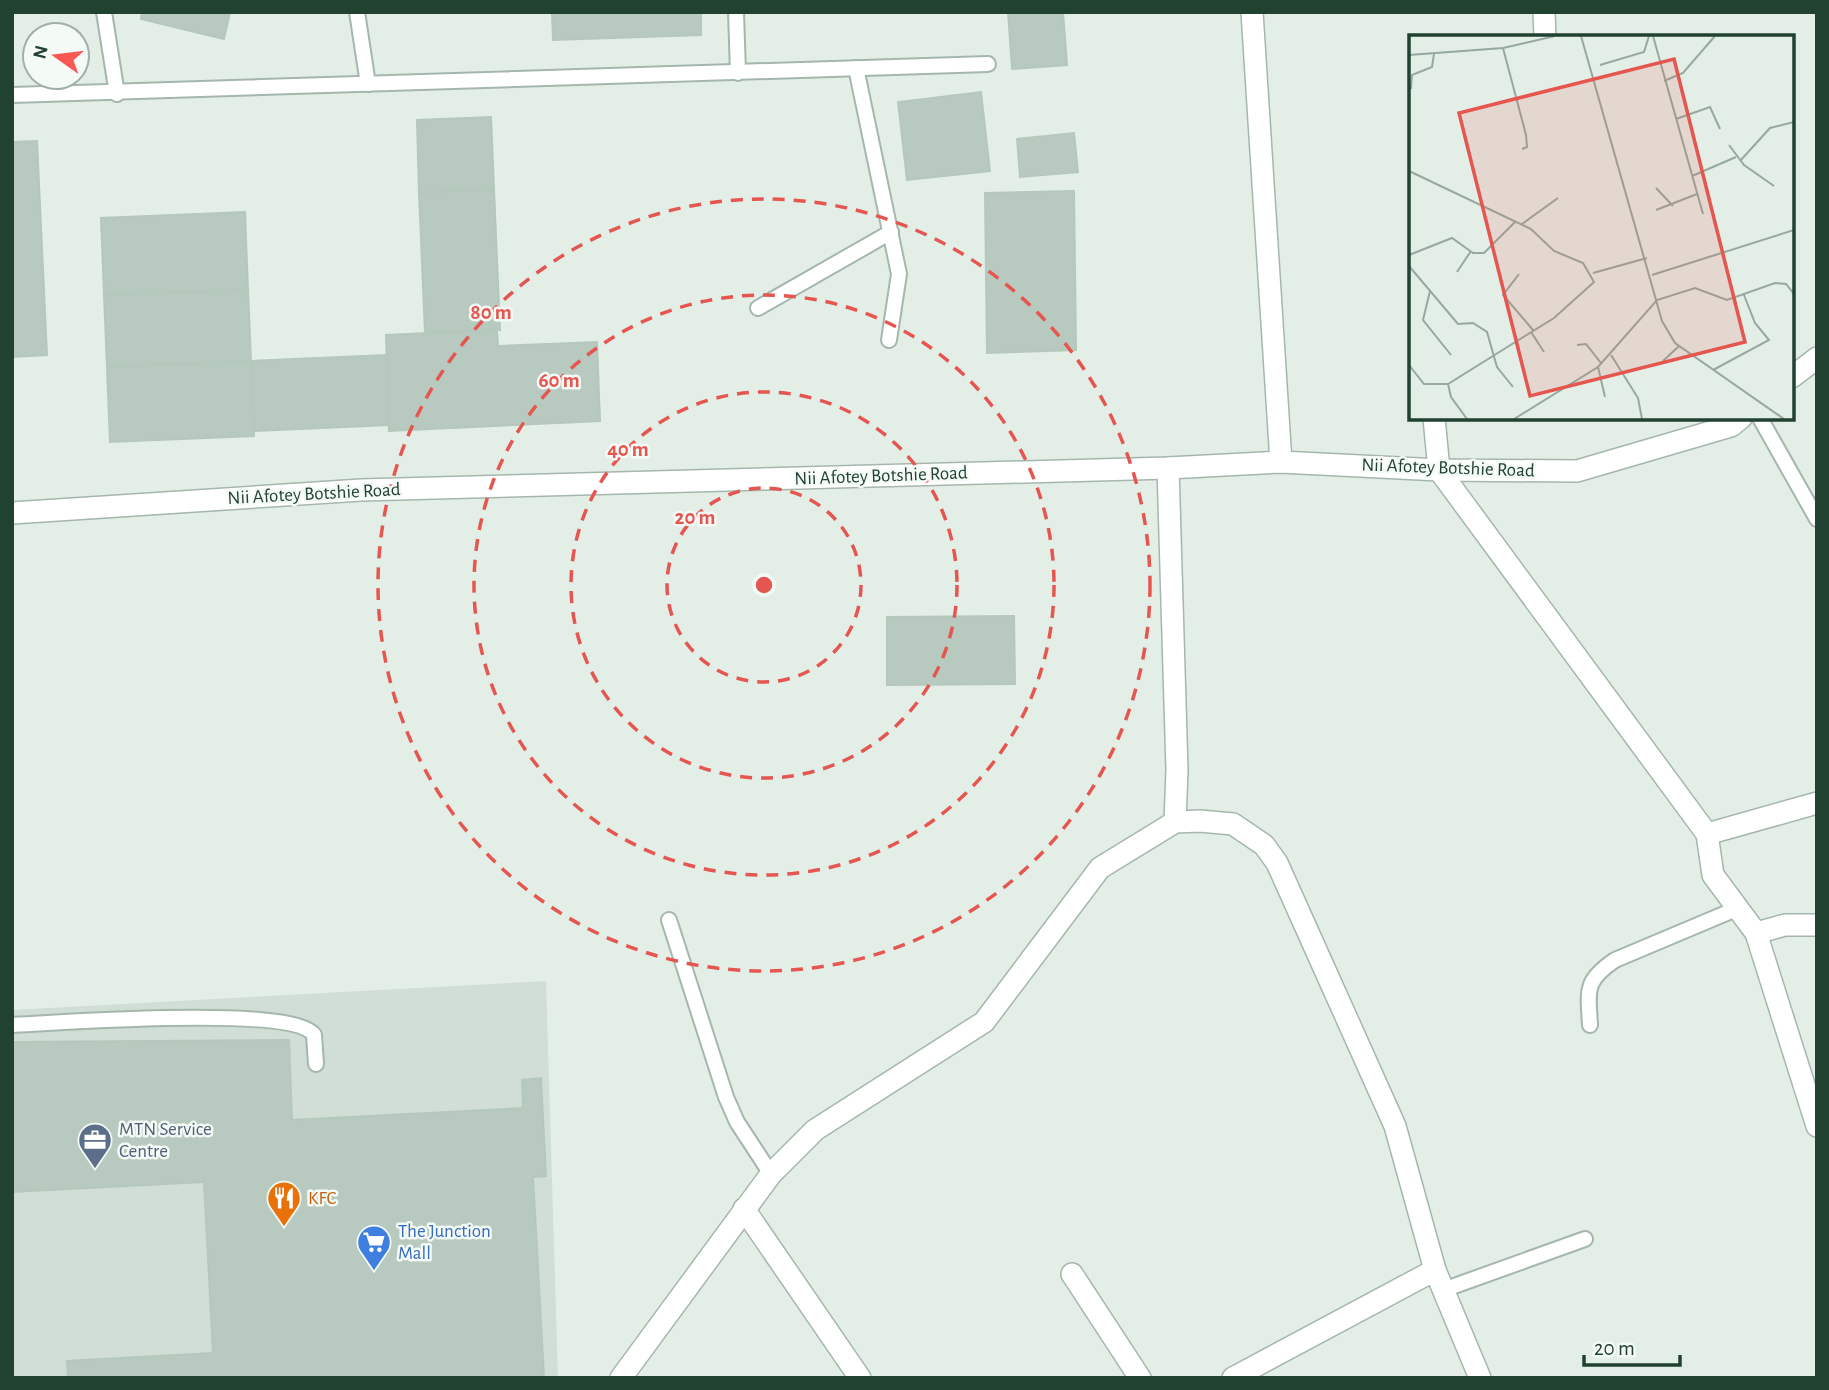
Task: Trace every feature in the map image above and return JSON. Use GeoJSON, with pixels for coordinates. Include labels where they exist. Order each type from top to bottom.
{"type":"FeatureCollection","features":[{"type":"Feature","properties":{"kind":"street"},"geometry":{"type":"LineString","coordinates":[[1252,12],[1281,462]]}},
{"type":"Feature","properties":{"kind":"street"},"geometry":{"type":"LineString","coordinates":[[1544,12],[1545,35]]}},
{"type":"Feature","properties":{"kind":"street"},"geometry":{"type":"LineString","coordinates":[[1794,375],[1817,358]]}},
{"type":"Feature","properties":{"kind":"street"},"geometry":{"type":"LineString","coordinates":[[1434,420],[1440,470],[1707,834],[1713,875],[1756,933],[1817,1126]]}},
{"type":"Feature","properties":{"kind":"street","name":"Nii Afotey Botshie Road"},"geometry":{"type":"LineString","coordinates":[[12,513],[361,490],[1168,468],[1281,462],[1440,470],[1577,471],[1731,426],[1738,420]]}},
{"type":"Feature","properties":{"kind":"street"},"geometry":{"type":"LineString","coordinates":[[1168,468],[1177,770],[1175,822]]}},
{"type":"Feature","properties":{"kind":"street"},"geometry":{"type":"LineString","coordinates":[[1707,834],[1817,803]]}},
{"type":"Feature","properties":{"kind":"street"},"geometry":{"type":"LineString","coordinates":[[621,1378],[771,1174],[815,1130],[984,1022],[1100,867],[1175,822],[1233,824],[1264,845],[1277,863],[1395,1126],[1439,1280],[1480,1378]]}},
{"type":"Feature","properties":{"kind":"street"},"geometry":{"type":"LineString","coordinates":[[1756,933],[1785,925],[1817,925]]}},
{"type":"Feature","properties":{"kind":"street"},"geometry":{"type":"LineString","coordinates":[[744,1209],[860,1378]]}},
{"type":"Feature","properties":{"kind":"street"},"geometry":{"type":"LineString","coordinates":[[1072,1274],[1140,1378]]}},
{"type":"Feature","properties":{"kind":"street"},"geometry":{"type":"LineString","coordinates":[[1233,1378],[1439,1280]]}},
{"type":"Feature","properties":{"kind":"lane"},"geometry":{"type":"LineString","coordinates":[[104,12],[117,94]]}},
{"type":"Feature","properties":{"kind":"lane"},"geometry":{"type":"LineString","coordinates":[[356,12],[368,84]]}},
{"type":"Feature","properties":{"kind":"lane"},"geometry":{"type":"LineString","coordinates":[[736,12],[738,72]]}},
{"type":"Feature","properties":{"kind":"lane"},"geometry":{"type":"LineString","coordinates":[[12,95],[117,94],[988,64]]}},
{"type":"Feature","properties":{"kind":"lane"},"geometry":{"type":"LineString","coordinates":[[856,68],[900,274],[889,340]]}},
{"type":"Feature","properties":{"kind":"lane"},"geometry":{"type":"LineString","coordinates":[[758,308],[891,232]]}},
{"type":"Feature","properties":{"kind":"lane"},"geometry":{"type":"LineString","coordinates":[[1761,420],[1817,519]]}},
{"type":"Feature","properties":{"kind":"lane"},"geometry":{"type":"LineString","coordinates":[[1590,1025],[1588,992],[1592,978],[1599,971],[1615,960],[1736,909]]}},
{"type":"Feature","properties":{"kind":"lane"},"geometry":{"type":"LineString","coordinates":[[669,920],[726,1097],[737,1122],[771,1174]]}},
{"type":"Feature","properties":{"kind":"lane"},"geometry":{"type":"LineString","coordinates":[[12,1025],[169,1018],[235,1019],[304,1026],[314,1035],[316,1064]]}},
{"type":"Feature","properties":{"kind":"lane"},"geometry":{"type":"LineString","coordinates":[[1439,1280],[1585,1239]]}},
{"type":"Feature","properties":{"kind":"shaded area","name":"The Junction Mall"},"geometry":{"type":"Polygon","coordinates":[[[546,981],[558,1378],[12,1378],[12,1010],[546,981]]]}},
{"type":"Feature","properties":{"kind":"building"},"geometry":{"type":"Polygon","coordinates":[[[142,12],[230,12],[224,39],[141,19],[142,12]]]}},
{"type":"Feature","properties":{"kind":"building"},"geometry":{"type":"Polygon","coordinates":[[[552,12],[701,12],[701,35],[553,40],[552,12]]]}},
{"type":"Feature","properties":{"kind":"building"},"geometry":{"type":"Polygon","coordinates":[[[1008,12],[1063,12],[1067,65],[1012,69],[1008,12]]]}},
{"type":"Feature","properties":{"kind":"building"},"geometry":{"type":"Polygon","coordinates":[[[981,92],[990,171],[907,180],[898,102],[981,92]]]}},
{"type":"Feature","properties":{"kind":"building"},"geometry":{"type":"Polygon","coordinates":[[[491,117],[494,189],[419,193],[417,120],[491,117]]]}},
{"type":"Feature","properties":{"kind":"building"},"geometry":{"type":"Polygon","coordinates":[[[1074,133],[1078,172],[1020,177],[1017,139],[1074,133]]]}},
{"type":"Feature","properties":{"kind":"building"},"geometry":{"type":"Polygon","coordinates":[[[37,141],[47,355],[12,357],[12,142],[37,141]]]}},
{"type":"Feature","properties":{"kind":"building"},"geometry":{"type":"Polygon","coordinates":[[[494,189],[500,330],[425,333],[419,193],[494,189]]]}},
{"type":"Feature","properties":{"kind":"building"},"geometry":{"type":"Polygon","coordinates":[[[1074,191],[1076,350],[987,353],[985,193],[1074,191]]]}},
{"type":"Feature","properties":{"kind":"building"},"geometry":{"type":"Polygon","coordinates":[[[245,212],[248,290],[104,295],[101,218],[245,212]]]}},
{"type":"Feature","properties":{"kind":"building"},"geometry":{"type":"Polygon","coordinates":[[[248,290],[251,361],[107,367],[104,295],[248,290]]]}},
{"type":"Feature","properties":{"kind":"building"},"geometry":{"type":"Polygon","coordinates":[[[497,330],[498,346],[597,342],[600,421],[389,431],[386,335],[497,330]]]}},
{"type":"Feature","properties":{"kind":"building"},"geometry":{"type":"Polygon","coordinates":[[[387,355],[389,425],[254,431],[251,361],[387,355]]]}},
{"type":"Feature","properties":{"kind":"building"},"geometry":{"type":"Polygon","coordinates":[[[251,361],[254,436],[110,442],[107,367],[251,361]]]}},
{"type":"Feature","properties":{"kind":"building"},"geometry":{"type":"Polygon","coordinates":[[[1014,616],[1015,684],[887,685],[887,617],[1014,616]]]}},
{"type":"Feature","properties":{"kind":"building","name":"The Junction Mall"},"geometry":{"type":"Polygon","coordinates":[[[289,1040],[292,1120],[523,1108],[522,1080],[541,1078],[546,1176],[533,1177],[544,1378],[68,1378],[67,1361],[213,1353],[204,1182],[12,1192],[12,1042],[289,1040]]]}},
{"type":"Feature","properties":{"kind":"place","name":"MTN Service Centre"},"geometry":{"type":"Point","coordinates":[95,1170]}},
{"type":"Feature","properties":{"kind":"place","name":"KFC"},"geometry":{"type":"Point","coordinates":[284,1228]}},
{"type":"Feature","properties":{"kind":"place","name":"The Junction Mall"},"geometry":{"type":"Point","coordinates":[374,1272]}}]}
